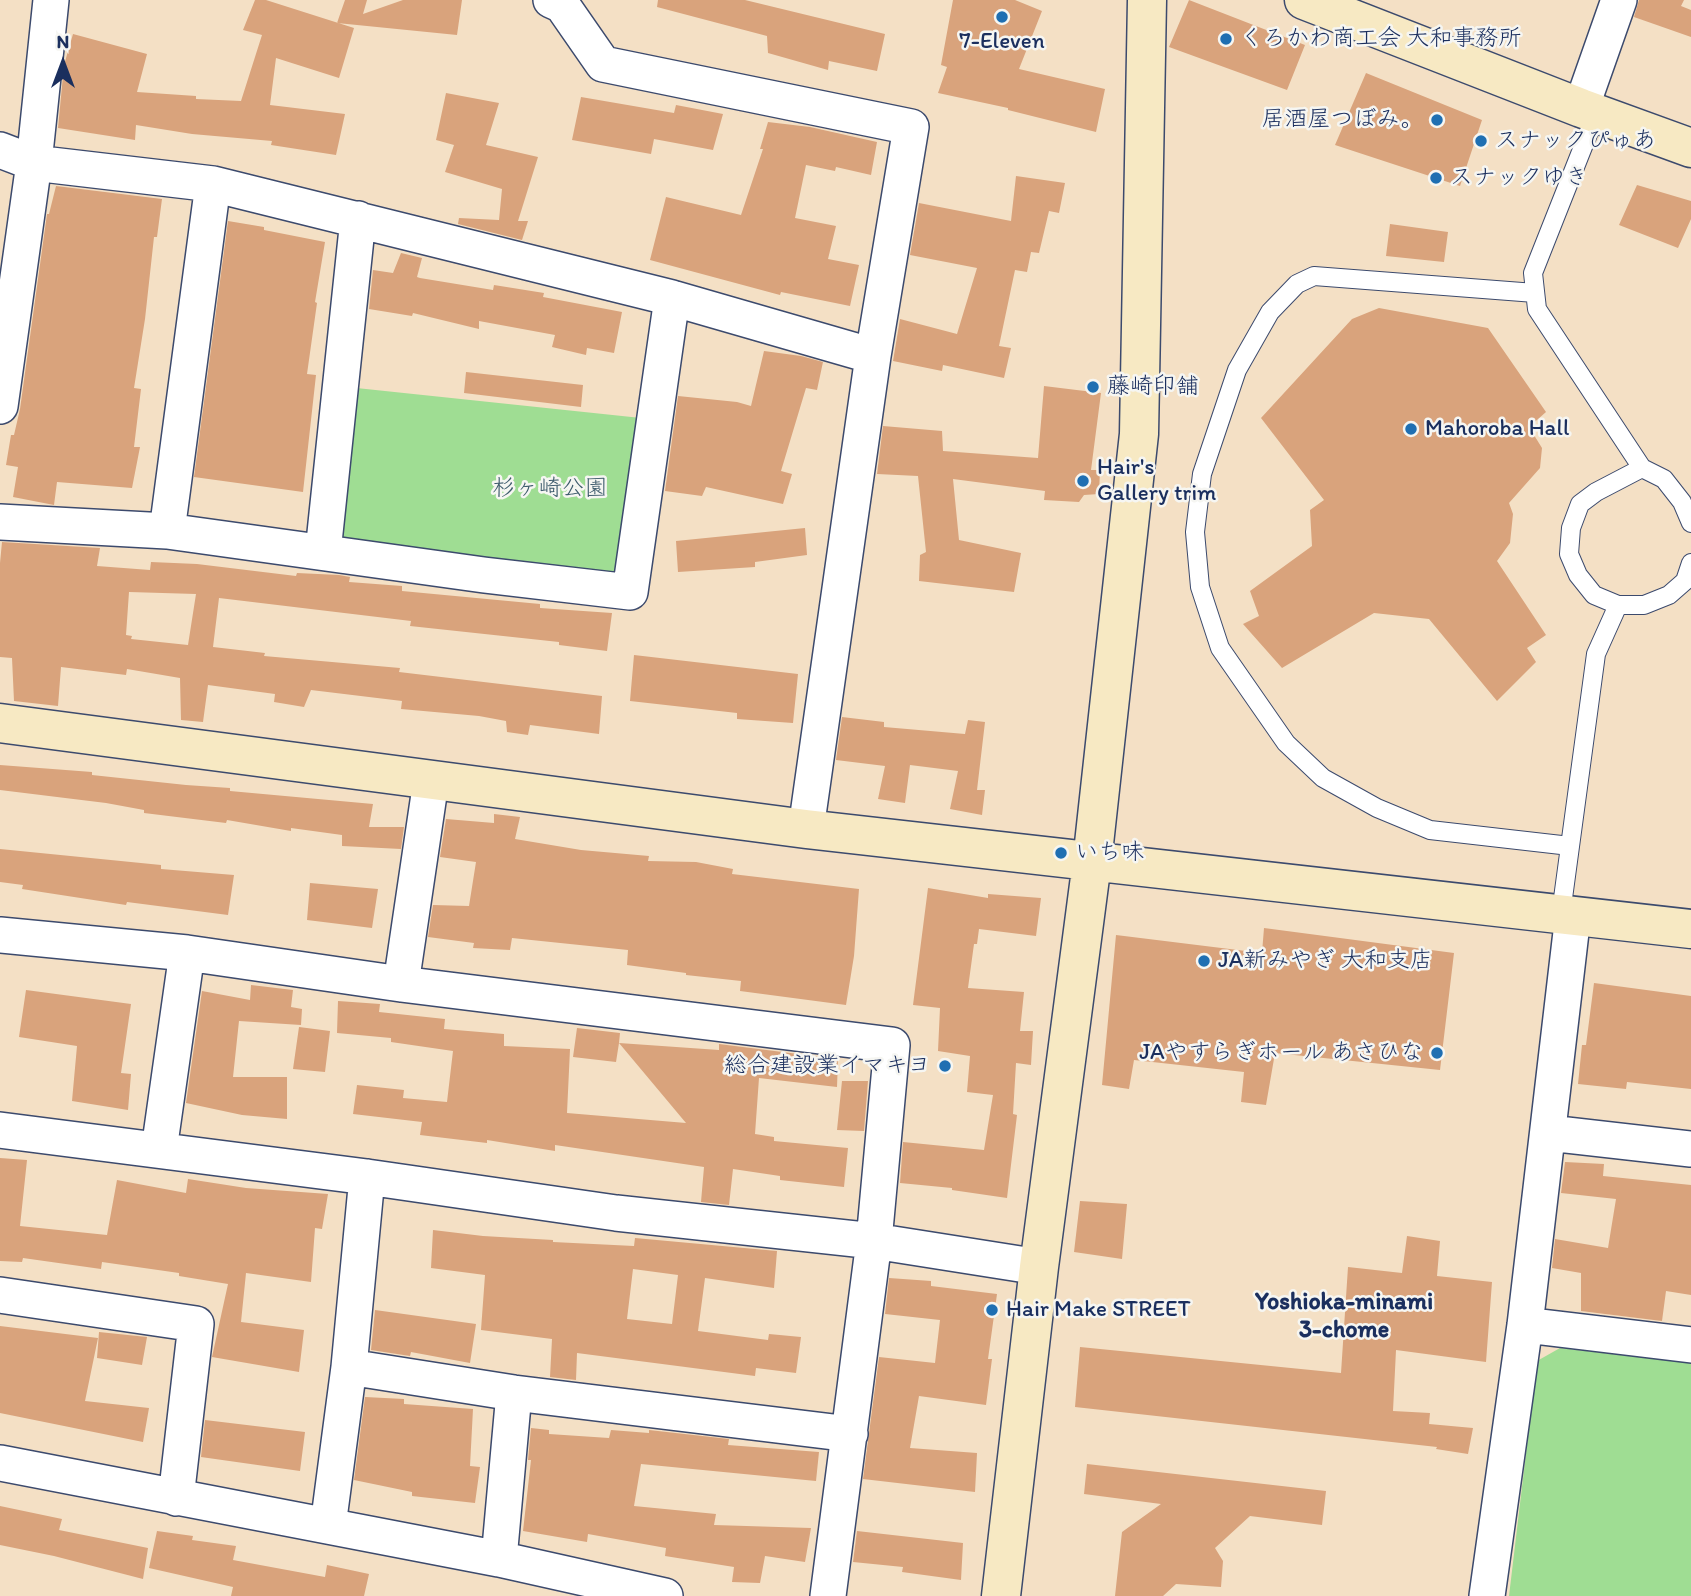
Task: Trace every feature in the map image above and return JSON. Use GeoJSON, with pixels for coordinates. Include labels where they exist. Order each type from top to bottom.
{"type":"FeatureCollection","features":[{"type":"Feature","properties":{"kind":"street"},"geometry":{"type":"LineString","coordinates":[[0,407],[34,163],[51,0]]}},
{"type":"Feature","properties":{"kind":"street"},"geometry":{"type":"LineString","coordinates":[[551,0],[562,5],[603,64],[911,127],[873,356],[806,829]]}},
{"type":"Feature","properties":{"kind":"street"},"geometry":{"type":"LineString","coordinates":[[1001,1596],[1039,1268],[1092,862],[1139,434],[1147,0]]}},
{"type":"Feature","properties":{"kind":"street"},"geometry":{"type":"LineString","coordinates":[[1304,0],[1588,111],[1691,148]]}},
{"type":"Feature","properties":{"kind":"street"},"geometry":{"type":"LineString","coordinates":[[1588,111],[1619,0]]}},
{"type":"Feature","properties":{"kind":"street"},"geometry":{"type":"LineString","coordinates":[[0,150],[34,163],[213,184],[672,298],[873,356]]}},
{"type":"Feature","properties":{"kind":"street"},"geometry":{"type":"LineString","coordinates":[[167,531],[213,184]]}},
{"type":"Feature","properties":{"kind":"street"},"geometry":{"type":"LineString","coordinates":[[323,552],[358,219]]}},
{"type":"Feature","properties":{"kind":"street"},"geometry":{"type":"LineString","coordinates":[[0,522],[167,531],[484,575],[630,592],[672,298]]}},
{"type":"Feature","properties":{"kind":"street"},"geometry":{"type":"LineString","coordinates":[[0,723],[806,829],[1691,929]]}},
{"type":"Feature","properties":{"kind":"street"},"geometry":{"type":"LineString","coordinates":[[401,984],[431,781]]}},
{"type":"Feature","properties":{"kind":"street"},"geometry":{"type":"LineString","coordinates":[[1487,1596],[1549,1133],[1567,914]]}},
{"type":"Feature","properties":{"kind":"street"},"geometry":{"type":"LineString","coordinates":[[0,935],[187,953],[401,984],[892,1045],[873,1241],[828,1596]]}},
{"type":"Feature","properties":{"kind":"street"},"geometry":{"type":"LineString","coordinates":[[159,1150],[187,953]]}},
{"type":"Feature","properties":{"kind":"street"},"geometry":{"type":"LineString","coordinates":[[0,1130],[367,1177],[616,1213],[873,1241],[1039,1268]]}},
{"type":"Feature","properties":{"kind":"street"},"geometry":{"type":"LineString","coordinates":[[1549,1133],[1691,1149]]}},
{"type":"Feature","properties":{"kind":"street"},"geometry":{"type":"LineString","coordinates":[[328,1526],[349,1367],[367,1177]]}},
{"type":"Feature","properties":{"kind":"street"},"geometry":{"type":"LineString","coordinates":[[0,1295],[196,1324],[176,1498]]}},
{"type":"Feature","properties":{"kind":"street"},"geometry":{"type":"LineString","coordinates":[[1525,1325],[1691,1345]]}},
{"type":"Feature","properties":{"kind":"street"},"geometry":{"type":"LineString","coordinates":[[349,1367],[514,1393],[850,1434]]}},
{"type":"Feature","properties":{"kind":"street"},"geometry":{"type":"LineString","coordinates":[[499,1559],[514,1393]]}},
{"type":"Feature","properties":{"kind":"street"},"geometry":{"type":"LineString","coordinates":[[0,1463],[499,1559],[665,1596]]}},
{"type":"Feature","properties":{"kind":"lane"},"geometry":{"type":"LineString","coordinates":[[1588,111],[1533,273],[1537,309],[1643,468],[1664,479],[1682,502],[1691,523]]}},
{"type":"Feature","properties":{"kind":"lane"},"geometry":{"type":"LineString","coordinates":[[1535,293],[1314,276],[1297,284],[1270,312],[1237,370],[1202,474],[1195,532],[1200,587],[1220,648],[1286,743],[1323,778],[1377,808],[1430,830],[1570,846]]}},
{"type":"Feature","properties":{"kind":"lane"},"geometry":{"type":"LineString","coordinates":[[1643,468],[1595,492],[1580,504],[1571,528],[1569,554],[1578,575],[1594,595],[1618,605],[1644,605],[1669,595],[1685,581],[1691,563]]}},
{"type":"Feature","properties":{"kind":"lane"},"geometry":{"type":"LineString","coordinates":[[1567,914],[1570,846],[1595,654],[1618,605]]}},
{"type":"Feature","properties":{"kind":"green space","name":"杉ヶ崎公園"},"geometry":{"type":"Polygon","coordinates":[[[347,387],[641,418],[619,579],[331,542],[347,387]]]}},
{"type":"Feature","properties":{"kind":"green space"},"geometry":{"type":"Polygon","coordinates":[[[1560,1348],[1691,1363],[1691,1596],[1509,1596],[1537,1361],[1560,1348]]]}},
{"type":"Feature","properties":{"kind":"building"},"geometry":{"type":"Polygon","coordinates":[[[255,0],[266,0],[354,28],[339,78],[276,58],[270,105],[345,114],[336,155],[271,145],[272,141],[192,134],[136,125],[135,140],[58,128],[64,65],[73,34],[147,54],[137,92],[241,101],[262,35],[243,30],[255,0]]]}},
{"type":"Feature","properties":{"kind":"building"},"geometry":{"type":"Polygon","coordinates":[[[345,0],[367,0],[363,14],[403,0],[462,0],[457,35],[337,23],[345,0]]]}},
{"type":"Feature","properties":{"kind":"building"},"geometry":{"type":"Polygon","coordinates":[[[658,0],[745,0],[885,34],[877,71],[829,61],[828,70],[768,53],[767,36],[657,7],[658,0]]]}},
{"type":"Feature","properties":{"kind":"building"},"geometry":{"type":"Polygon","coordinates":[[[953,0],[1015,0],[1042,11],[1019,69],[1105,89],[1096,132],[1008,108],[938,93],[947,67],[941,65],[953,0]]]}},
{"type":"Feature","properties":{"kind":"building"},"geometry":{"type":"Polygon","coordinates":[[[1189,0],[1305,45],[1287,90],[1169,47],[1189,0]]]}},
{"type":"Feature","properties":{"kind":"building"},"geometry":{"type":"Polygon","coordinates":[[[1639,0],[1684,0],[1681,6],[1691,10],[1691,37],[1634,17],[1639,0]]]}},
{"type":"Feature","properties":{"kind":"building"},"geometry":{"type":"Polygon","coordinates":[[[1366,73],[1482,120],[1460,186],[1335,145],[1366,73]]]}},
{"type":"Feature","properties":{"kind":"building"},"geometry":{"type":"Polygon","coordinates":[[[446,93],[499,103],[486,145],[538,157],[518,221],[528,221],[522,240],[458,224],[459,218],[499,220],[502,189],[445,172],[454,145],[436,140],[446,93]]]}},
{"type":"Feature","properties":{"kind":"building"},"geometry":{"type":"Polygon","coordinates":[[[581,97],[674,113],[676,105],[723,114],[713,150],[654,139],[651,154],[572,140],[581,97]]]}},
{"type":"Feature","properties":{"kind":"building"},"geometry":{"type":"Polygon","coordinates":[[[768,122],[810,127],[877,142],[871,175],[836,167],[835,171],[806,165],[795,218],[836,226],[828,259],[859,265],[850,306],[781,292],[780,295],[650,260],[666,197],[741,215],[763,149],[760,149],[768,122]]]}},
{"type":"Feature","properties":{"kind":"building"},"geometry":{"type":"Polygon","coordinates":[[[1016,176],[1065,183],[1059,213],[1049,211],[1039,253],[1031,252],[1027,272],[1015,270],[999,346],[1011,348],[1004,378],[943,365],[942,371],[893,361],[900,319],[957,334],[977,268],[910,255],[919,203],[1011,221],[1016,176]]]}},
{"type":"Feature","properties":{"kind":"building"},"geometry":{"type":"Polygon","coordinates":[[[1637,185],[1691,201],[1691,219],[1678,248],[1619,225],[1637,185]]]}},
{"type":"Feature","properties":{"kind":"building"},"geometry":{"type":"Polygon","coordinates":[[[56,186],[162,199],[157,237],[154,237],[134,388],[141,389],[134,447],[140,447],[132,488],[57,482],[54,505],[13,497],[18,467],[6,465],[11,435],[14,435],[20,409],[47,214],[56,186]]]}},
{"type":"Feature","properties":{"kind":"building"},"geometry":{"type":"Polygon","coordinates":[[[228,221],[325,242],[307,374],[316,375],[303,492],[194,477],[228,221]]]}},
{"type":"Feature","properties":{"kind":"building"},"geometry":{"type":"Polygon","coordinates":[[[1390,224],[1448,232],[1444,262],[1386,256],[1390,224]]]}},
{"type":"Feature","properties":{"kind":"building"},"geometry":{"type":"Polygon","coordinates":[[[401,253],[422,258],[417,277],[420,278],[493,290],[494,285],[544,293],[543,297],[622,312],[614,353],[587,348],[586,355],[552,347],[555,335],[479,321],[479,329],[413,313],[412,316],[369,309],[373,270],[393,273],[401,253]]]}},
{"type":"Feature","properties":{"kind":"building"},"geometry":{"type":"Polygon","coordinates":[[[1379,308],[1488,328],[1546,412],[1529,427],[1542,448],[1540,468],[1509,503],[1513,514],[1510,543],[1497,561],[1546,635],[1527,648],[1536,662],[1497,701],[1429,619],[1374,613],[1282,668],[1243,624],[1259,616],[1250,591],[1312,546],[1310,510],[1324,500],[1261,418],[1352,319],[1379,308]]]}},
{"type":"Feature","properties":{"kind":"building"},"geometry":{"type":"Polygon","coordinates":[[[764,351],[823,362],[817,390],[806,388],[781,471],[792,474],[783,504],[706,487],[702,496],[665,491],[678,396],[751,406],[764,351]]]}},
{"type":"Feature","properties":{"kind":"building"},"geometry":{"type":"Polygon","coordinates":[[[466,372],[583,385],[581,407],[464,393],[466,372]]]}},
{"type":"Feature","properties":{"kind":"building"},"geometry":{"type":"Polygon","coordinates":[[[1044,386],[1101,393],[1091,470],[1100,470],[1099,494],[1084,495],[1079,502],[1044,500],[1045,491],[953,479],[959,540],[1021,553],[1014,592],[919,581],[920,555],[926,552],[918,476],[877,474],[883,426],[942,431],[943,451],[1038,458],[1044,386]]]}},
{"type":"Feature","properties":{"kind":"building"},"geometry":{"type":"Polygon","coordinates":[[[805,528],[807,555],[755,562],[755,567],[678,572],[676,541],[805,528]]]}},
{"type":"Feature","properties":{"kind":"building"},"geometry":{"type":"Polygon","coordinates":[[[2,542],[100,548],[97,566],[150,570],[151,562],[197,564],[296,576],[297,573],[339,575],[350,577],[349,582],[402,586],[402,591],[540,604],[540,608],[612,613],[607,651],[559,645],[559,642],[410,626],[411,621],[219,598],[213,647],[265,653],[264,656],[400,668],[399,672],[602,696],[599,734],[530,725],[528,735],[507,732],[506,721],[401,709],[402,701],[311,690],[304,707],[274,702],[275,694],[208,685],[203,722],[181,720],[180,678],[127,669],[126,675],[61,667],[58,706],[14,701],[12,658],[0,657],[2,542]],[[129,592],[126,635],[132,636],[131,639],[188,645],[196,594],[129,592]]]}},
{"type":"Feature","properties":{"kind":"building"},"geometry":{"type":"Polygon","coordinates":[[[634,655],[798,674],[793,723],[737,719],[737,713],[630,701],[634,655]]]}},
{"type":"Feature","properties":{"kind":"building"},"geometry":{"type":"Polygon","coordinates":[[[842,717],[884,722],[884,727],[965,734],[968,720],[985,722],[977,790],[985,790],[982,815],[950,809],[958,771],[910,765],[905,803],[878,799],[885,766],[836,760],[842,717]]]}},
{"type":"Feature","properties":{"kind":"building"},"geometry":{"type":"Polygon","coordinates":[[[0,765],[92,772],[92,775],[230,788],[230,791],[373,804],[369,827],[404,827],[401,849],[342,846],[342,835],[291,828],[291,831],[227,820],[226,823],[144,813],[144,810],[106,803],[0,790],[0,765]]]}},
{"type":"Feature","properties":{"kind":"building"},"geometry":{"type":"Polygon","coordinates":[[[494,814],[520,817],[515,839],[581,850],[649,856],[648,861],[696,862],[733,869],[732,874],[859,889],[854,956],[846,1005],[740,991],[741,981],[627,965],[628,950],[512,938],[510,950],[473,948],[474,943],[428,937],[433,905],[469,906],[476,862],[440,857],[446,819],[494,823],[494,814]]]}},
{"type":"Feature","properties":{"kind":"building"},"geometry":{"type":"Polygon","coordinates":[[[0,849],[234,875],[228,915],[127,902],[126,905],[22,889],[23,885],[0,882],[0,849]]]}},
{"type":"Feature","properties":{"kind":"building"},"geometry":{"type":"Polygon","coordinates":[[[310,883],[378,889],[372,928],[307,920],[310,883]]]}},
{"type":"Feature","properties":{"kind":"building"},"geometry":{"type":"Polygon","coordinates":[[[928,888],[988,898],[988,894],[1041,898],[1036,936],[979,929],[977,944],[974,944],[968,988],[1024,992],[1020,1031],[1033,1031],[1031,1065],[1016,1063],[1013,1114],[1017,1115],[1007,1198],[952,1188],[900,1183],[903,1142],[984,1150],[993,1095],[967,1092],[970,1056],[938,1051],[940,1008],[913,1005],[928,888]]]}},
{"type":"Feature","properties":{"kind":"building"},"geometry":{"type":"Polygon","coordinates":[[[1264,928],[1454,953],[1440,1070],[1275,1053],[1266,1105],[1241,1102],[1244,1072],[1134,1060],[1129,1089],[1102,1085],[1116,935],[1262,953],[1264,928]]]}},
{"type":"Feature","properties":{"kind":"building"},"geometry":{"type":"Polygon","coordinates":[[[1594,983],[1691,996],[1691,1089],[1627,1082],[1626,1089],[1578,1084],[1582,1045],[1586,1045],[1594,983]]]}},
{"type":"Feature","properties":{"kind":"building"},"geometry":{"type":"Polygon","coordinates":[[[251,985],[293,990],[291,1007],[302,1009],[301,1025],[239,1021],[233,1077],[287,1077],[287,1119],[242,1115],[186,1103],[202,991],[250,1000],[251,985]]]}},
{"type":"Feature","properties":{"kind":"building"},"geometry":{"type":"Polygon","coordinates":[[[26,990],[131,1004],[121,1073],[131,1074],[128,1110],[72,1101],[77,1046],[19,1037],[26,990]]]}},
{"type":"Feature","properties":{"kind":"building"},"geometry":{"type":"Polygon","coordinates":[[[338,1001],[380,1004],[379,1012],[445,1019],[444,1029],[504,1034],[504,1046],[570,1049],[567,1113],[686,1123],[619,1043],[719,1050],[719,1044],[838,1059],[837,1087],[759,1078],[755,1134],[774,1137],[774,1141],[848,1148],[844,1187],[780,1180],[780,1176],[733,1169],[729,1205],[701,1202],[704,1167],[555,1145],[555,1151],[487,1140],[487,1143],[420,1135],[422,1122],[353,1114],[357,1085],[404,1090],[403,1098],[447,1102],[453,1051],[391,1042],[391,1038],[337,1033],[338,1001]]]}},
{"type":"Feature","properties":{"kind":"building"},"geometry":{"type":"Polygon","coordinates":[[[299,1027],[330,1031],[325,1072],[293,1069],[299,1027]]]}},
{"type":"Feature","properties":{"kind":"building"},"geometry":{"type":"Polygon","coordinates":[[[577,1028],[620,1033],[616,1062],[573,1057],[577,1028]]]}},
{"type":"Feature","properties":{"kind":"building"},"geometry":{"type":"Polygon","coordinates":[[[842,1081],[868,1081],[864,1131],[837,1130],[842,1081]]]}},
{"type":"Feature","properties":{"kind":"building"},"geometry":{"type":"Polygon","coordinates":[[[0,1158],[27,1160],[20,1226],[107,1235],[117,1180],[186,1193],[188,1179],[246,1188],[328,1194],[322,1229],[315,1228],[311,1282],[246,1273],[241,1322],[304,1330],[299,1372],[212,1357],[228,1284],[179,1276],[179,1273],[102,1262],[101,1269],[23,1258],[22,1262],[0,1261],[0,1158]]]}},
{"type":"Feature","properties":{"kind":"building"},"geometry":{"type":"Polygon","coordinates":[[[1565,1162],[1604,1164],[1603,1176],[1691,1185],[1691,1295],[1666,1291],[1662,1321],[1581,1311],[1581,1273],[1552,1268],[1555,1239],[1608,1248],[1616,1199],[1561,1193],[1565,1162]]]}},
{"type":"Feature","properties":{"kind":"building"},"geometry":{"type":"Polygon","coordinates":[[[1080,1201],[1127,1204],[1122,1259],[1074,1252],[1080,1201]]]}},
{"type":"Feature","properties":{"kind":"building"},"geometry":{"type":"Polygon","coordinates":[[[433,1230],[553,1242],[634,1246],[635,1238],[777,1251],[774,1288],[705,1278],[698,1331],[768,1340],[769,1334],[801,1337],[796,1373],[756,1368],[755,1376],[577,1353],[576,1380],[550,1377],[552,1339],[481,1330],[485,1275],[431,1268],[433,1230]],[[633,1269],[627,1319],[672,1324],[678,1275],[633,1269]]]}},
{"type":"Feature","properties":{"kind":"building"},"geometry":{"type":"Polygon","coordinates":[[[1407,1236],[1440,1241],[1437,1276],[1492,1282],[1486,1362],[1396,1350],[1393,1411],[1430,1413],[1429,1424],[1473,1428],[1468,1454],[1436,1449],[1437,1447],[1075,1407],[1080,1347],[1341,1373],[1348,1267],[1402,1273],[1407,1236]]]}},
{"type":"Feature","properties":{"kind":"building"},"geometry":{"type":"Polygon","coordinates":[[[889,1278],[931,1281],[931,1286],[997,1294],[988,1359],[992,1359],[986,1405],[919,1396],[910,1448],[977,1453],[975,1492],[863,1479],[879,1357],[935,1363],[940,1320],[885,1314],[889,1278]]]}},
{"type":"Feature","properties":{"kind":"building"},"geometry":{"type":"Polygon","coordinates":[[[375,1310],[476,1324],[470,1363],[411,1352],[410,1356],[371,1350],[375,1310]]]}},
{"type":"Feature","properties":{"kind":"building"},"geometry":{"type":"Polygon","coordinates":[[[0,1326],[98,1338],[85,1401],[149,1408],[143,1442],[0,1413],[0,1326]]]}},
{"type":"Feature","properties":{"kind":"building"},"geometry":{"type":"Polygon","coordinates":[[[99,1332],[147,1337],[142,1365],[97,1358],[99,1332]]]}},
{"type":"Feature","properties":{"kind":"building"},"geometry":{"type":"Polygon","coordinates":[[[365,1397],[404,1399],[404,1404],[473,1409],[470,1466],[480,1467],[475,1503],[412,1496],[412,1492],[354,1480],[365,1397]]]}},
{"type":"Feature","properties":{"kind":"building"},"geometry":{"type":"Polygon","coordinates":[[[205,1420],[305,1432],[300,1471],[201,1457],[205,1420]]]}},
{"type":"Feature","properties":{"kind":"building"},"geometry":{"type":"Polygon","coordinates":[[[531,1428],[549,1430],[549,1434],[609,1438],[611,1430],[649,1433],[649,1430],[729,1439],[728,1445],[819,1452],[816,1481],[641,1464],[634,1506],[716,1514],[714,1525],[811,1528],[805,1562],[765,1556],[760,1583],[732,1582],[734,1567],[665,1556],[666,1548],[588,1534],[587,1542],[523,1531],[531,1460],[528,1460],[531,1428]]]}},
{"type":"Feature","properties":{"kind":"building"},"geometry":{"type":"Polygon","coordinates":[[[1087,1464],[1326,1491],[1322,1525],[1250,1516],[1215,1548],[1223,1561],[1221,1587],[1176,1584],[1163,1596],[1115,1596],[1122,1532],[1161,1504],[1084,1494],[1087,1464]]]}},
{"type":"Feature","properties":{"kind":"building"},"geometry":{"type":"Polygon","coordinates":[[[0,1506],[62,1519],[59,1530],[148,1548],[143,1579],[0,1545],[0,1506]]]}},
{"type":"Feature","properties":{"kind":"building"},"geometry":{"type":"Polygon","coordinates":[[[157,1531],[193,1536],[192,1540],[236,1546],[233,1560],[325,1577],[327,1565],[369,1574],[364,1596],[231,1596],[233,1587],[149,1568],[157,1531]]]}},
{"type":"Feature","properties":{"kind":"building"},"geometry":{"type":"Polygon","coordinates":[[[857,1531],[963,1543],[961,1580],[902,1572],[903,1567],[853,1562],[857,1531]]]}},
{"type":"Feature","properties":{"kind":"place","name":"7-Eleven"},"geometry":{"type":"Point","coordinates":[1002,17]}},
{"type":"Feature","properties":{"kind":"place","name":"くろかわ商工会 大和事務所"},"geometry":{"type":"Point","coordinates":[1226,39]}},
{"type":"Feature","properties":{"kind":"place","name":"居酒屋つぼみ。"},"geometry":{"type":"Point","coordinates":[1437,120]}},
{"type":"Feature","properties":{"kind":"place","name":"スナックぴゅあ"},"geometry":{"type":"Point","coordinates":[1481,141]}},
{"type":"Feature","properties":{"kind":"place","name":"スナックゆき"},"geometry":{"type":"Point","coordinates":[1436,178]}},
{"type":"Feature","properties":{"kind":"place","name":"藤崎印舗"},"geometry":{"type":"Point","coordinates":[1093,387]}},
{"type":"Feature","properties":{"kind":"place","name":"Mahoroba Hall"},"geometry":{"type":"Point","coordinates":[1411,429]}},
{"type":"Feature","properties":{"kind":"place","name":"Hair's Gallery trim"},"geometry":{"type":"Point","coordinates":[1083,481]}},
{"type":"Feature","properties":{"kind":"place","name":"いち味"},"geometry":{"type":"Point","coordinates":[1061,853]}},
{"type":"Feature","properties":{"kind":"place","name":"JA新みやぎ 大和支店"},"geometry":{"type":"Point","coordinates":[1204,961]}},
{"type":"Feature","properties":{"kind":"place","name":"JAやすらぎホール あさひな"},"geometry":{"type":"Point","coordinates":[1437,1053]}},
{"type":"Feature","properties":{"kind":"place","name":"総合建設業イマキヨ"},"geometry":{"type":"Point","coordinates":[945,1066]}},
{"type":"Feature","properties":{"kind":"place","name":"Hair Make STREET"},"geometry":{"type":"Point","coordinates":[992,1310]}},
{"type":"Feature","properties":{"kind":"district","name":"Yoshioka-minami 3-chome"},"geometry":{"type":"Point","coordinates":[1344,1317]}}]}
